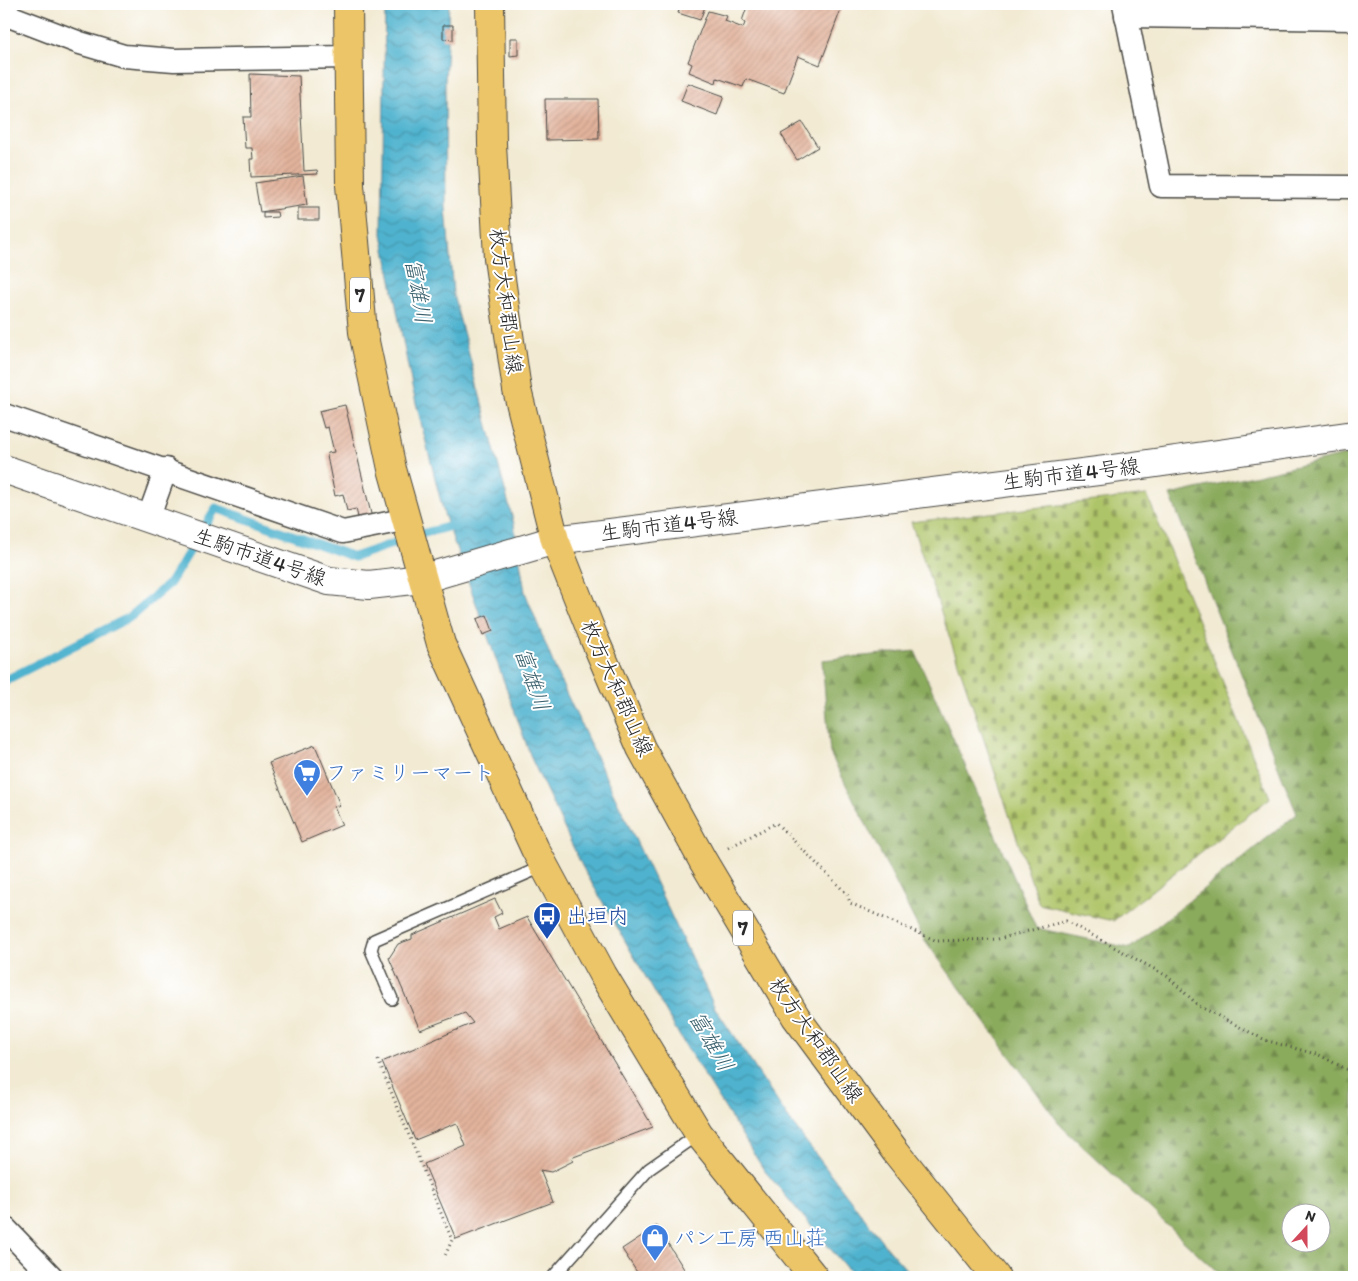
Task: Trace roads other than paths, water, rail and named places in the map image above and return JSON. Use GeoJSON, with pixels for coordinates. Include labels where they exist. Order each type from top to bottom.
{"type":"FeatureCollection","features":[{"type":"Feature","properties":{"kind":"main road","name":"7"},"geometry":{"type":"LineString","coordinates":[[348,4],[350,184],[363,332],[392,469],[408,519],[422,579],[441,644],[544,866],[603,975],[699,1134],[814,1277]]}},
{"type":"Feature","properties":{"kind":"main road","name":"枚方大和郡山線"},"geometry":{"type":"LineString","coordinates":[[490,4],[492,144],[498,258],[518,390],[555,540],[641,748],[703,861],[796,1017],[896,1152],[996,1277]]}},
{"type":"Feature","properties":{"kind":"street"},"geometry":{"type":"LineString","coordinates":[[1354,18],[1125,10],[1161,186],[1354,187]]}},
{"type":"Feature","properties":{"kind":"street"},"geometry":{"type":"LineString","coordinates":[[4,14],[80,43],[124,56],[174,60],[348,57]]}},
{"type":"Feature","properties":{"kind":"street"},"geometry":{"type":"LineString","coordinates":[[4,415],[166,469],[343,532],[408,519]]}},
{"type":"Feature","properties":{"kind":"street","name":"生駒市道4号線"},"geometry":{"type":"LineString","coordinates":[[4,469],[329,582],[369,585],[422,579],[555,540],[1106,470],[1354,435]]}},
{"type":"Feature","properties":{"kind":"street"},"geometry":{"type":"LineString","coordinates":[[148,519],[166,469]]}},
{"type":"Feature","properties":{"kind":"street"},"geometry":{"type":"LineString","coordinates":[[4,1227],[52,1277]]}},
{"type":"Feature","properties":{"kind":"lane"},"geometry":{"type":"LineString","coordinates":[[392,999],[371,950],[374,940],[544,866]]}},
{"type":"Feature","properties":{"kind":"lane"},"geometry":{"type":"LineString","coordinates":[[553,1277],[649,1169],[699,1134]]}},
{"type":"Feature","properties":{"kind":"water","name":"富雄川"},"geometry":{"type":"Polygon","coordinates":[[[385,4],[449,4],[445,82],[446,208],[453,294],[514,524],[525,592],[559,678],[715,1008],[791,1122],[888,1249],[913,1277],[854,1277],[764,1170],[682,1040],[582,866],[532,760],[444,514],[412,387],[382,234],[385,4]]]}},
{"type":"Feature","properties":{"kind":"waterway"},"geometry":{"type":"LineString","coordinates":[[4,681],[130,617],[170,583],[216,508],[354,557],[421,534],[459,524]]}},
{"type":"Feature","properties":{"kind":"place","name":"ファミリーマート"},"geometry":{"type":"Point","coordinates":[307,797]}},
{"type":"Feature","properties":{"kind":"place","name":"出垣内"},"geometry":{"type":"Point","coordinates":[547,940]}},
{"type":"Feature","properties":{"kind":"place","name":"パン工房 西山荘"},"geometry":{"type":"Point","coordinates":[655,1262]}}]}
